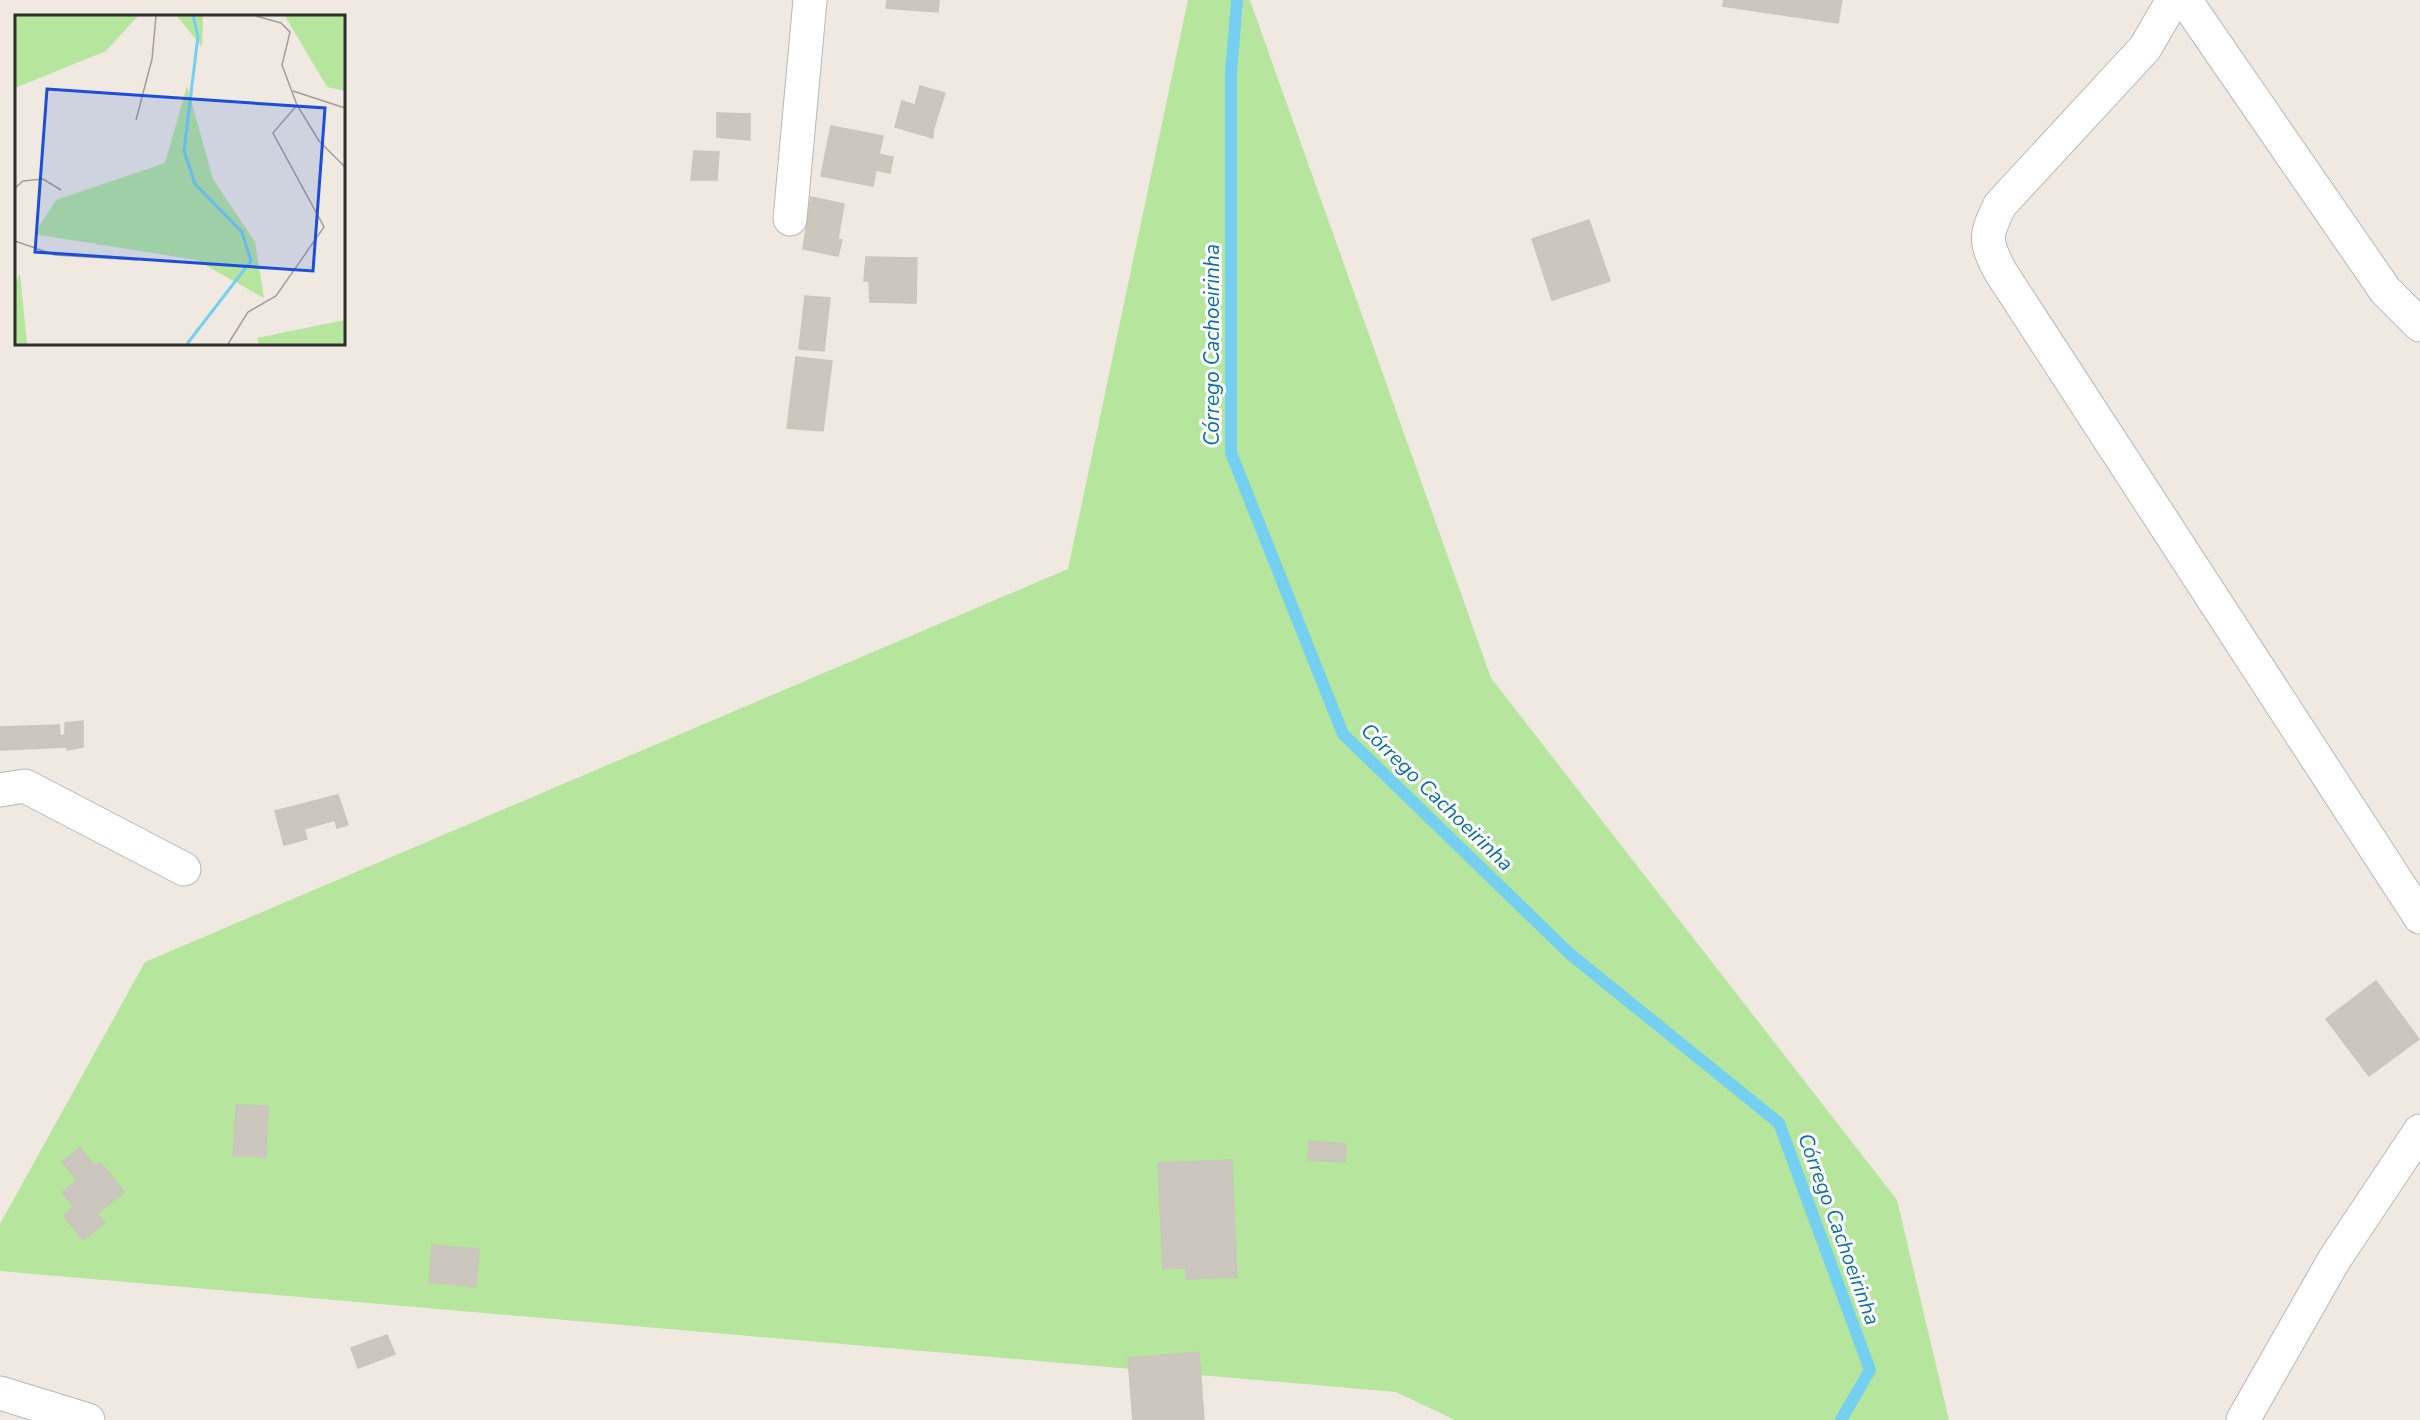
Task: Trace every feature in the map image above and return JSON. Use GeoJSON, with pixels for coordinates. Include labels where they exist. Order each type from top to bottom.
{"type":"FeatureCollection","features":[{"type":"Feature","properties":{"kind":"street"},"geometry":{"type":"LineString","coordinates":[[790,219],[810,0]]}},
{"type":"Feature","properties":{"kind":"street"},"geometry":{"type":"LineString","coordinates":[[2173,0],[2145,48],[2000,205],[1990,227],[1987,247],[2000,271],[2420,917]]}},
{"type":"Feature","properties":{"kind":"street"},"geometry":{"type":"LineString","coordinates":[[2185,0],[2385,290],[2420,325]]}},
{"type":"Feature","properties":{"kind":"street"},"geometry":{"type":"LineString","coordinates":[[0,790],[25,786],[184,869]]}},
{"type":"Feature","properties":{"kind":"street"},"geometry":{"type":"LineString","coordinates":[[2243,1420],[2334,1260],[2420,1131]]}},
{"type":"Feature","properties":{"kind":"street"},"geometry":{"type":"LineString","coordinates":[[0,1393],[88,1420]]}},
{"type":"Feature","properties":{"kind":"green space"},"geometry":{"type":"Polygon","coordinates":[[[1188,0],[1250,0],[1491,678],[1897,1200],[1949,1420],[1455,1420],[1396,1392],[0,1271],[0,1224],[145,962],[1068,569],[1188,0]]]}},
{"type":"Feature","properties":{"kind":"building"},"geometry":{"type":"Polygon","coordinates":[[[887,0],[939,0],[938,12],[886,8],[887,0]]]}},
{"type":"Feature","properties":{"kind":"building"},"geometry":{"type":"Polygon","coordinates":[[[1724,0],[1842,0],[1838,23],[1723,6],[1724,0]]]}},
{"type":"Feature","properties":{"kind":"building"},"geometry":{"type":"Polygon","coordinates":[[[920,86],[945,93],[933,131],[933,138],[895,127],[902,101],[915,105],[920,86]]]}},
{"type":"Feature","properties":{"kind":"building"},"geometry":{"type":"Polygon","coordinates":[[[717,113],[750,114],[750,140],[717,137],[717,113]]]}},
{"type":"Feature","properties":{"kind":"building"},"geometry":{"type":"Polygon","coordinates":[[[831,126],[883,136],[879,154],[893,157],[890,173],[876,170],[873,186],[821,176],[831,126]]]}},
{"type":"Feature","properties":{"kind":"building"},"geometry":{"type":"Polygon","coordinates":[[[694,151],[719,152],[717,180],[691,180],[694,151]]]}},
{"type":"Feature","properties":{"kind":"building"},"geometry":{"type":"Polygon","coordinates":[[[811,197],[844,204],[838,239],[842,240],[838,256],[803,249],[811,197]]]}},
{"type":"Feature","properties":{"kind":"building"},"geometry":{"type":"Polygon","coordinates":[[[1589,220],[1610,281],[1552,300],[1532,239],[1589,220]]]}},
{"type":"Feature","properties":{"kind":"building"},"geometry":{"type":"Polygon","coordinates":[[[866,257],[917,258],[916,303],[870,302],[869,281],[864,281],[866,257]]]}},
{"type":"Feature","properties":{"kind":"building"},"geometry":{"type":"Polygon","coordinates":[[[805,296],[830,298],[824,351],[799,349],[805,296]]]}},
{"type":"Feature","properties":{"kind":"building"},"geometry":{"type":"Polygon","coordinates":[[[796,357],[832,361],[823,431],[787,428],[796,357]]]}},
{"type":"Feature","properties":{"kind":"building"},"geometry":{"type":"Polygon","coordinates":[[[83,721],[83,747],[67,750],[67,747],[0,750],[0,727],[59,725],[60,736],[65,735],[65,723],[83,721]]]}},
{"type":"Feature","properties":{"kind":"building"},"geometry":{"type":"Polygon","coordinates":[[[338,795],[348,825],[337,828],[335,820],[304,829],[307,839],[284,845],[275,811],[338,795]]]}},
{"type":"Feature","properties":{"kind":"building"},"geometry":{"type":"Polygon","coordinates":[[[2376,981],[2419,1039],[2369,1076],[2326,1019],[2376,981]]]}},
{"type":"Feature","properties":{"kind":"building"},"geometry":{"type":"Polygon","coordinates":[[[236,1105],[268,1106],[266,1157],[233,1156],[236,1105]]]}},
{"type":"Feature","properties":{"kind":"building"},"geometry":{"type":"Polygon","coordinates":[[[1309,1141],[1346,1144],[1345,1162],[1308,1160],[1309,1141]]]}},
{"type":"Feature","properties":{"kind":"building"},"geometry":{"type":"Polygon","coordinates":[[[80,1148],[95,1166],[100,1162],[124,1192],[97,1214],[105,1223],[83,1240],[64,1216],[74,1207],[62,1192],[77,1180],[62,1162],[80,1148]]]}},
{"type":"Feature","properties":{"kind":"building"},"geometry":{"type":"Polygon","coordinates":[[[1232,1160],[1237,1277],[1186,1279],[1186,1268],[1163,1269],[1158,1163],[1232,1160]]]}},
{"type":"Feature","properties":{"kind":"building"},"geometry":{"type":"Polygon","coordinates":[[[432,1245],[479,1249],[476,1287],[429,1282],[432,1245]]]}},
{"type":"Feature","properties":{"kind":"building"},"geometry":{"type":"Polygon","coordinates":[[[387,1335],[395,1354],[358,1368],[351,1348],[387,1335]]]}},
{"type":"Feature","properties":{"kind":"building"},"geometry":{"type":"Polygon","coordinates":[[[1199,1352],[1204,1420],[1133,1420],[1128,1358],[1199,1352]]]}},
{"type":"Feature","properties":{"kind":"waterway","name":"Córrego Cachoeirinha"},"geometry":{"type":"LineString","coordinates":[[1237,0],[1231,73],[1231,453],[1343,734],[1570,954],[1779,1123],[1870,1370],[1841,1420]]}}]}
